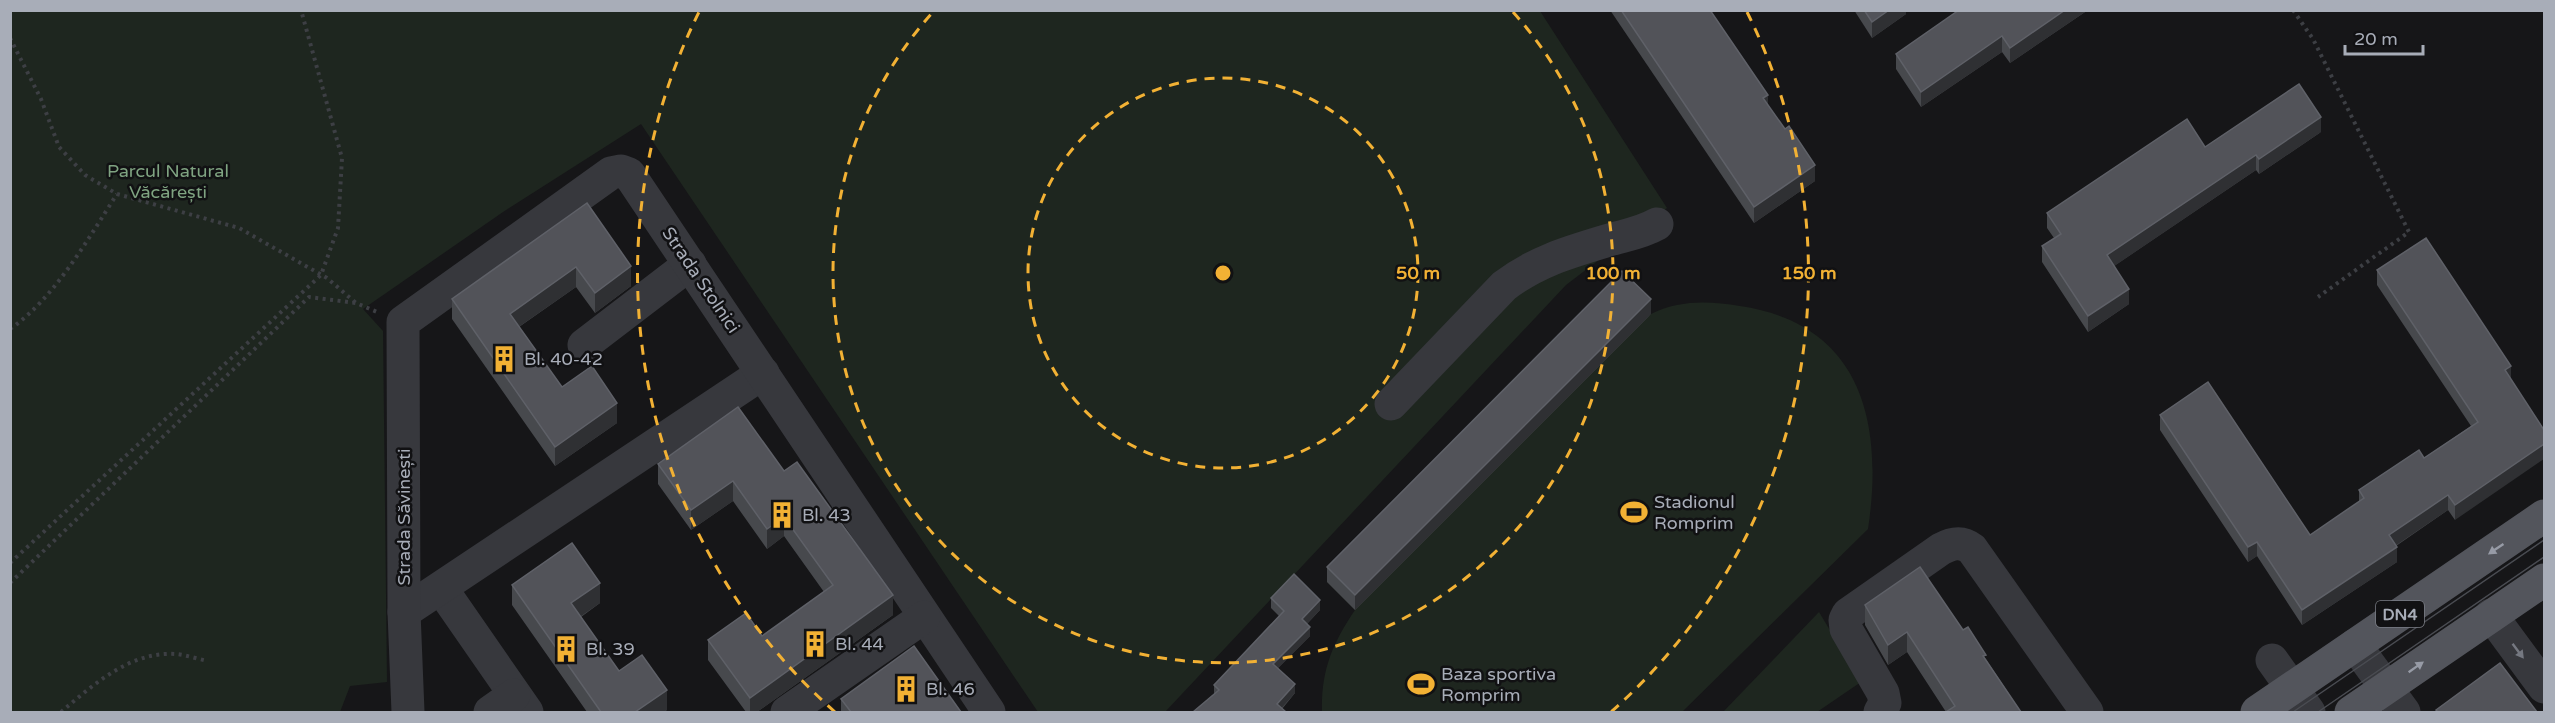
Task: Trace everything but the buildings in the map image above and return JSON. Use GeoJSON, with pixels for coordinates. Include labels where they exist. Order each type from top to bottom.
{"type":"FeatureCollection","features":[{"type":"Feature","properties":{"kind":"main road","name":"DN4"},"geometry":{"type":"LineString","coordinates":[[2257,712],[2300,700],[2355,645],[2544,516]]}},
{"type":"Feature","properties":{"kind":"main road"},"geometry":{"type":"LineString","coordinates":[[2351,712],[2395,700],[2491,615],[2544,580]]}},
{"type":"Feature","properties":{"kind":"street","name":"Strada Stolnici"},"geometry":{"type":"LineString","coordinates":[[403,322],[611,173],[621,171],[629,174],[989,712]]}},
{"type":"Feature","properties":{"kind":"street"},"geometry":{"type":"LineString","coordinates":[[1391,405],[1504,286],[1521,273],[1540,262],[1641,233],[1657,224]]}},
{"type":"Feature","properties":{"kind":"street"},"geometry":{"type":"LineString","coordinates":[[584,345],[690,264]]}},
{"type":"Feature","properties":{"kind":"street","name":"Strada Săvinești"},"geometry":{"type":"LineString","coordinates":[[403,322],[404,612],[408,712]]}},
{"type":"Feature","properties":{"kind":"street"},"geometry":{"type":"LineString","coordinates":[[404,612],[763,373]]}},
{"type":"Feature","properties":{"kind":"street"},"geometry":{"type":"LineString","coordinates":[[1880,712],[1886,703],[1883,693],[1846,629],[1845,620],[1848,614],[1941,549],[1957,543],[1965,543],[1972,549],[2087,712]]}},
{"type":"Feature","properties":{"kind":"street","name":"Strada Săvinești"},"geometry":{"type":"LineString","coordinates":[[441,588],[510,706]]}},
{"type":"Feature","properties":{"kind":"street"},"geometry":{"type":"LineString","coordinates":[[2491,615],[2544,687]]}},
{"type":"Feature","properties":{"kind":"street"},"geometry":{"type":"LineString","coordinates":[[787,712],[924,616]]}},
{"type":"Feature","properties":{"kind":"street"},"geometry":{"type":"LineString","coordinates":[[2355,645],[2395,700]]}},
{"type":"Feature","properties":{"kind":"street"},"geometry":{"type":"LineString","coordinates":[[2272,660],[2300,700]]}},
{"type":"Feature","properties":{"kind":"path"},"geometry":{"type":"LineString","coordinates":[[10,563],[321,275],[338,228],[342,158],[301,10]]}},
{"type":"Feature","properties":{"kind":"path"},"geometry":{"type":"LineString","coordinates":[[2293,10],[2313,39],[2409,232],[2318,297]]}},
{"type":"Feature","properties":{"kind":"path"},"geometry":{"type":"LineString","coordinates":[[10,38],[41,99],[59,147],[86,175],[117,194],[239,228],[321,275],[356,303]]}},
{"type":"Feature","properties":{"kind":"path"},"geometry":{"type":"LineString","coordinates":[[10,329],[46,294],[81,250],[117,194]]}},
{"type":"Feature","properties":{"kind":"path"},"geometry":{"type":"LineString","coordinates":[[10,583],[309,297],[356,303],[403,322]]}},
{"type":"Feature","properties":{"kind":"path"},"geometry":{"type":"LineString","coordinates":[[61,712],[117,669],[149,656],[175,654],[208,661]]}},
{"type":"Feature","properties":{"kind":"green space","name":"Parcul Natural Văcărești"},"geometry":{"type":"Polygon","coordinates":[[[10,11],[1540,11],[1667,208],[1566,285],[1165,712],[1038,712],[641,124],[503,212],[363,309],[383,331],[387,682],[350,686],[340,712],[11,712],[10,11]]]}},
{"type":"Feature","properties":{"kind":"green space","name":"Stadionul Romprim"},"geometry":{"type":"Polygon","coordinates":[[[1622,286],[1651,314],[1683,304],[1717,303],[1781,316],[1814,334],[1838,357],[1856,384],[1867,417],[1872,452],[1872,490],[1868,529],[1682,712],[1322,712],[1322,697],[1330,658],[1334,646],[1355,610],[1327,582],[1622,286]]]}},
{"type":"Feature","properties":{"kind":"green space"},"geometry":{"type":"Polygon","coordinates":[[[1819,612],[1861,682],[1817,712],[1723,712],[1819,612]]]}},
{"type":"Feature","properties":{"kind":"tram line"},"geometry":{"type":"LineString","coordinates":[[2293,712],[2544,540]]}},
{"type":"Feature","properties":{"kind":"tram line"},"geometry":{"type":"LineString","coordinates":[[2318,712],[2544,557]]}},
{"type":"Feature","properties":{"kind":"place","name":"Bl. 40-42"},"geometry":{"type":"Point","coordinates":[504,359]}},
{"type":"Feature","properties":{"kind":"place","name":"Stadionul Romprim"},"geometry":{"type":"Point","coordinates":[1634,512]}},
{"type":"Feature","properties":{"kind":"place","name":"Bl. 43"},"geometry":{"type":"Point","coordinates":[782,515]}},
{"type":"Feature","properties":{"kind":"place","name":"Bl. 44"},"geometry":{"type":"Point","coordinates":[815,644]}},
{"type":"Feature","properties":{"kind":"place","name":"Bl. 39"},"geometry":{"type":"Point","coordinates":[566,649]}},
{"type":"Feature","properties":{"kind":"place","name":"Baza sportiva Romprim"},"geometry":{"type":"Point","coordinates":[1421,684]}},
{"type":"Feature","properties":{"kind":"place","name":"Bl. 46"},"geometry":{"type":"Point","coordinates":[906,689]}}]}
